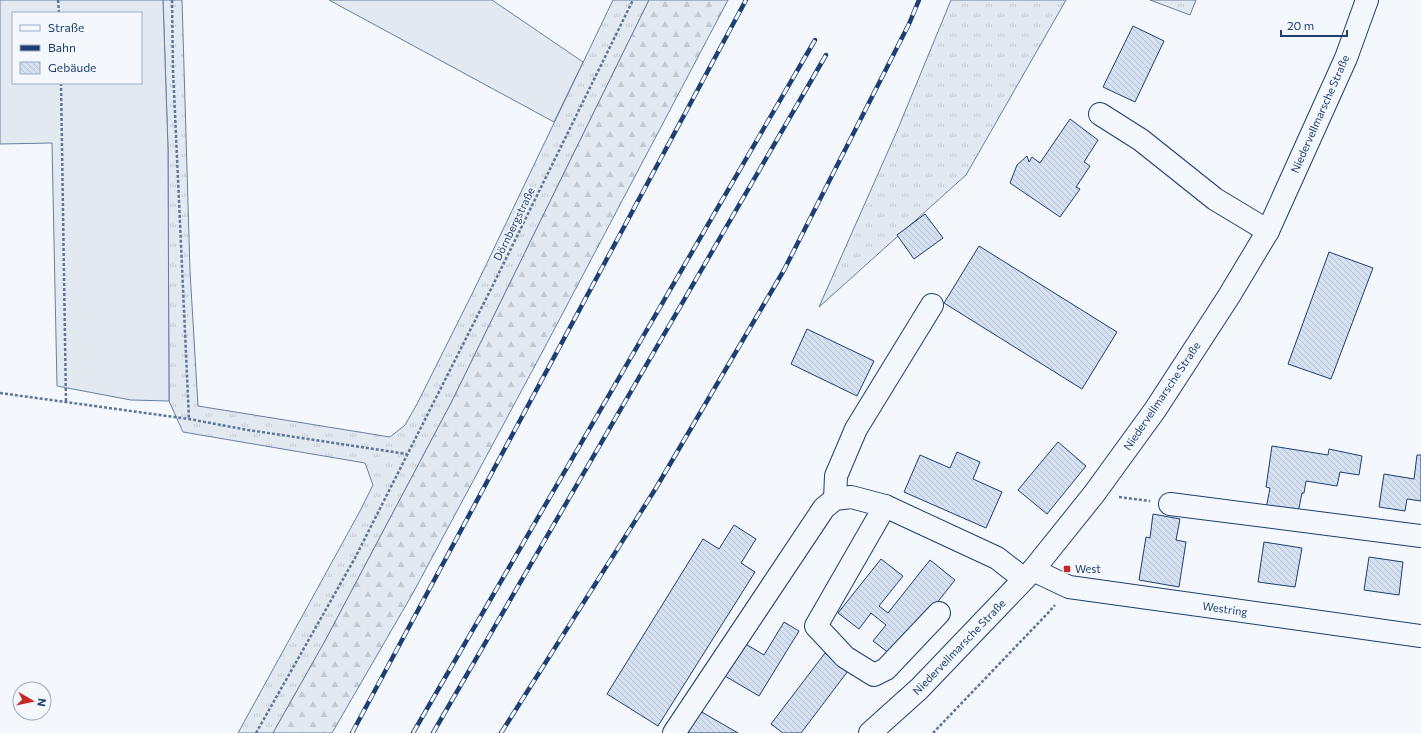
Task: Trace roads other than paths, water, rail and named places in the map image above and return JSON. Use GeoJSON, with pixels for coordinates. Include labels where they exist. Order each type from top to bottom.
{"type":"FeatureCollection","features":[{"type":"Feature","properties":{"kind":"main road","name":"Niedervellmarsche Straße"},"geometry":{"type":"LineString","coordinates":[[870,733],[919,689],[1029,574],[1094,494],[1155,410],[1230,296],[1268,231],[1346,58],[1367,0]]}},
{"type":"Feature","properties":{"kind":"main road"},"geometry":{"type":"LineString","coordinates":[[1100,114],[1141,140],[1215,200],[1268,231]]}},
{"type":"Feature","properties":{"kind":"main road"},"geometry":{"type":"LineString","coordinates":[[674,733],[824,508],[835,499],[836,476],[856,429],[932,305]]}},
{"type":"Feature","properties":{"kind":"main road","name":"Westring"},"geometry":{"type":"LineString","coordinates":[[835,499],[851,497],[885,506],[1029,574],[1069,587],[1421,636]]}},
{"type":"Feature","properties":{"kind":"main road"},"geometry":{"type":"LineString","coordinates":[[1170,504],[1421,536]]}},
{"type":"Feature","properties":{"kind":"main road"},"geometry":{"type":"LineString","coordinates":[[885,506],[816,626],[845,658],[874,675],[886,670],[939,613]]}},
{"type":"Feature","properties":{"kind":"railway"},"geometry":{"type":"LineString","coordinates":[[352,733],[746,0]]}},
{"type":"Feature","properties":{"kind":"railway"},"geometry":{"type":"LineString","coordinates":[[501,733],[656,488],[784,270],[909,24],[919,0]]}},
{"type":"Feature","properties":{"kind":"railway"},"geometry":{"type":"LineString","coordinates":[[413,733],[815,40]]}},
{"type":"Feature","properties":{"kind":"railway"},"geometry":{"type":"LineString","coordinates":[[433,733],[826,55]]}},
{"type":"Feature","properties":{"kind":"place","name":"West"},"geometry":{"type":"Point","coordinates":[1067,569]}}]}
